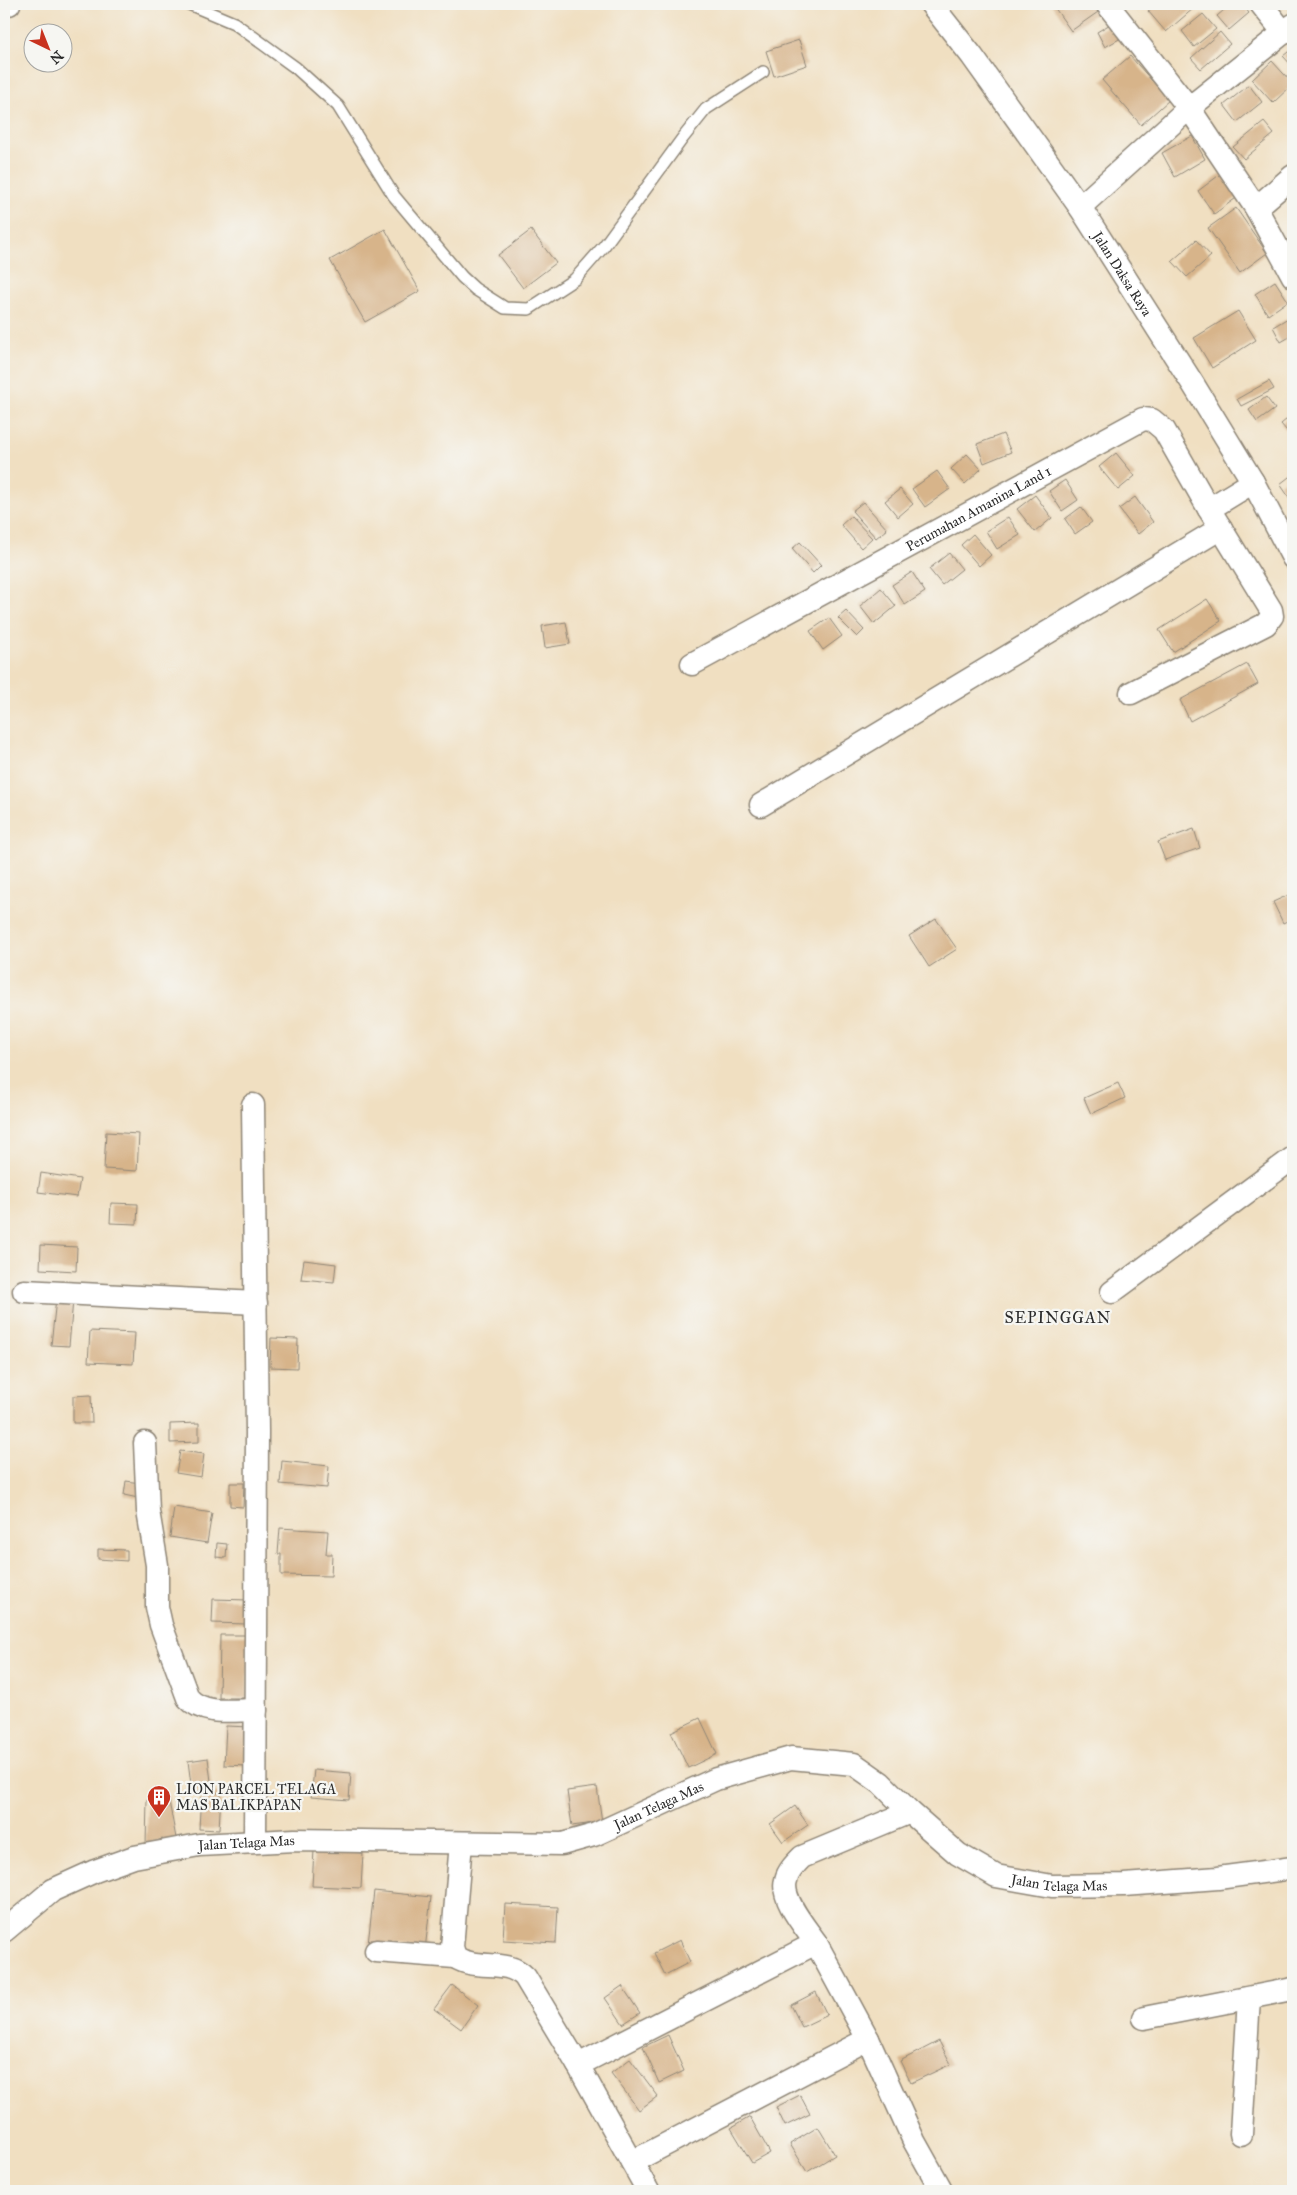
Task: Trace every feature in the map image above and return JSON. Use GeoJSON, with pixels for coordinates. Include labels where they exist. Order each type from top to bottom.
{"type":"FeatureCollection","features":[{"type":"Feature","properties":{"kind":"street"},"geometry":{"type":"LineString","coordinates":[[4,5],[9,4]]}},
{"type":"Feature","properties":{"kind":"street","name":"Jalan Daksa Raya"},"geometry":{"type":"LineString","coordinates":[[932,4],[972,56],[1080,206],[1194,384],[1254,482],[1293,557]]}},
{"type":"Feature","properties":{"kind":"street"},"geometry":{"type":"LineString","coordinates":[[1108,4],[1189,108],[1256,208],[1293,276]]}},
{"type":"Feature","properties":{"kind":"street"},"geometry":{"type":"LineString","coordinates":[[1080,206],[1189,108],[1289,29],[1261,4]]}},
{"type":"Feature","properties":{"kind":"street"},"geometry":{"type":"LineString","coordinates":[[1256,208],[1293,176]]}},
{"type":"Feature","properties":{"kind":"street","name":"Perumahan Amanina Land 1"},"geometry":{"type":"LineString","coordinates":[[692,664],[1143,419],[1152,420],[1164,430],[1209,509],[1271,610],[1272,616],[1266,624],[1131,693]]}},
{"type":"Feature","properties":{"kind":"street"},"geometry":{"type":"LineString","coordinates":[[1209,509],[1254,482]]}},
{"type":"Feature","properties":{"kind":"street"},"geometry":{"type":"LineString","coordinates":[[761,805],[1221,528]]}},
{"type":"Feature","properties":{"kind":"street"},"geometry":{"type":"LineString","coordinates":[[253,1104],[256,1303],[255,1840]]}},
{"type":"Feature","properties":{"kind":"street"},"geometry":{"type":"LineString","coordinates":[[1112,1292],[1293,1158]]}},
{"type":"Feature","properties":{"kind":"street"},"geometry":{"type":"LineString","coordinates":[[24,1291],[256,1303]]}},
{"type":"Feature","properties":{"kind":"street"},"geometry":{"type":"LineString","coordinates":[[145,1443],[148,1511],[157,1566],[157,1607],[160,1625],[175,1659],[188,1698],[195,1706],[206,1709],[256,1710]]}},
{"type":"Feature","properties":{"kind":"street","name":"Jalan Telaga Mas"},"geometry":{"type":"LineString","coordinates":[[4,1931],[53,1890],[95,1871],[134,1857],[199,1844],[255,1840],[562,1844],[594,1835],[716,1779],[791,1758],[854,1764],[881,1783],[910,1812],[958,1854],[996,1876],[1052,1886],[1124,1885],[1293,1868]]}},
{"type":"Feature","properties":{"kind":"street"},"geometry":{"type":"LineString","coordinates":[[910,1812],[802,1858],[792,1868],[785,1881],[788,1901],[816,1943],[868,2039],[914,2141],[942,2191]]}},
{"type":"Feature","properties":{"kind":"street"},"geometry":{"type":"LineString","coordinates":[[455,1957],[452,1947],[462,1842]]}},
{"type":"Feature","properties":{"kind":"street"},"geometry":{"type":"LineString","coordinates":[[578,2065],[816,1943]]}},
{"type":"Feature","properties":{"kind":"street"},"geometry":{"type":"LineString","coordinates":[[376,1951],[455,1957],[463,1962],[506,1966],[517,1969],[525,1978],[578,2065],[648,2191]]}},
{"type":"Feature","properties":{"kind":"street"},"geometry":{"type":"LineString","coordinates":[[1144,2018],[1293,1989]]}},
{"type":"Feature","properties":{"kind":"street"},"geometry":{"type":"LineString","coordinates":[[1241,2134],[1249,1998]]}},
{"type":"Feature","properties":{"kind":"street"},"geometry":{"type":"LineString","coordinates":[[632,2162],[868,2039]]}},
{"type":"Feature","properties":{"kind":"lane"},"geometry":{"type":"LineString","coordinates":[[189,4],[234,23],[296,68],[338,106],[394,196],[462,277],[475,289],[505,308],[529,309],[575,279],[604,246],[706,109],[763,72]]}},
{"type":"Feature","properties":{"kind":"building"},"geometry":{"type":"Polygon","coordinates":[[[1052,4],[1092,4],[1098,12],[1071,31],[1052,4]]]}},
{"type":"Feature","properties":{"kind":"building"},"geometry":{"type":"Polygon","coordinates":[[[1157,4],[1190,4],[1194,8],[1166,32],[1148,11],[1157,4]]]}},
{"type":"Feature","properties":{"kind":"building"},"geometry":{"type":"Polygon","coordinates":[[[1200,4],[1213,4],[1205,10],[1200,4]]]}},
{"type":"Feature","properties":{"kind":"building"},"geometry":{"type":"Polygon","coordinates":[[[1231,4],[1242,4],[1249,13],[1229,30],[1217,16],[1231,4]]]}},
{"type":"Feature","properties":{"kind":"building"},"geometry":{"type":"Polygon","coordinates":[[[1203,14],[1216,29],[1194,47],[1182,31],[1203,14]]]}},
{"type":"Feature","properties":{"kind":"building"},"geometry":{"type":"Polygon","coordinates":[[[1112,23],[1121,38],[1105,47],[1097,32],[1112,23]]]}},
{"type":"Feature","properties":{"kind":"building"},"geometry":{"type":"Polygon","coordinates":[[[1220,32],[1230,44],[1201,69],[1191,58],[1220,32]]]}},
{"type":"Feature","properties":{"kind":"building"},"geometry":{"type":"Polygon","coordinates":[[[799,40],[807,65],[774,76],[766,51],[799,40]]]}},
{"type":"Feature","properties":{"kind":"building"},"geometry":{"type":"Polygon","coordinates":[[[1293,48],[1293,67],[1283,56],[1293,48]]]}},
{"type":"Feature","properties":{"kind":"building"},"geometry":{"type":"Polygon","coordinates":[[[1130,56],[1169,100],[1141,125],[1102,80],[1130,56]]]}},
{"type":"Feature","properties":{"kind":"building"},"geometry":{"type":"Polygon","coordinates":[[[1272,61],[1293,84],[1273,103],[1252,80],[1272,61]]]}},
{"type":"Feature","properties":{"kind":"building"},"geometry":{"type":"Polygon","coordinates":[[[1249,85],[1262,102],[1237,122],[1224,105],[1249,85]]]}},
{"type":"Feature","properties":{"kind":"building"},"geometry":{"type":"Polygon","coordinates":[[[1264,122],[1274,134],[1244,159],[1233,147],[1264,122]]]}},
{"type":"Feature","properties":{"kind":"building"},"geometry":{"type":"Polygon","coordinates":[[[1192,136],[1205,159],[1175,177],[1162,153],[1192,136]]]}},
{"type":"Feature","properties":{"kind":"building"},"geometry":{"type":"Polygon","coordinates":[[[1222,173],[1239,196],[1214,214],[1198,191],[1222,173]]]}},
{"type":"Feature","properties":{"kind":"building"},"geometry":{"type":"Polygon","coordinates":[[[1236,208],[1267,253],[1240,273],[1208,228],[1236,208]]]}},
{"type":"Feature","properties":{"kind":"building"},"geometry":{"type":"Polygon","coordinates":[[[385,229],[420,291],[365,322],[330,260],[385,229]]]}},
{"type":"Feature","properties":{"kind":"building"},"geometry":{"type":"Polygon","coordinates":[[[531,230],[556,263],[523,288],[498,255],[531,230]]]}},
{"type":"Feature","properties":{"kind":"building"},"geometry":{"type":"Polygon","coordinates":[[[1196,240],[1211,256],[1187,277],[1172,261],[1196,240]]]}},
{"type":"Feature","properties":{"kind":"building"},"geometry":{"type":"Polygon","coordinates":[[[1275,281],[1288,301],[1268,315],[1255,294],[1275,281]]]}},
{"type":"Feature","properties":{"kind":"building"},"geometry":{"type":"Polygon","coordinates":[[[1238,311],[1256,340],[1212,368],[1194,338],[1238,311]]]}},
{"type":"Feature","properties":{"kind":"building"},"geometry":{"type":"Polygon","coordinates":[[[1293,315],[1293,335],[1281,342],[1273,327],[1293,315]]]}},
{"type":"Feature","properties":{"kind":"building"},"geometry":{"type":"Polygon","coordinates":[[[1269,381],[1274,389],[1241,406],[1237,399],[1269,381]]]}},
{"type":"Feature","properties":{"kind":"building"},"geometry":{"type":"Polygon","coordinates":[[[1266,397],[1275,409],[1257,422],[1249,410],[1266,397]]]}},
{"type":"Feature","properties":{"kind":"building"},"geometry":{"type":"Polygon","coordinates":[[[1293,414],[1293,438],[1281,424],[1293,414]]]}},
{"type":"Feature","properties":{"kind":"building"},"geometry":{"type":"Polygon","coordinates":[[[1003,434],[1011,452],[984,463],[977,444],[1003,434]]]}},
{"type":"Feature","properties":{"kind":"building"},"geometry":{"type":"Polygon","coordinates":[[[1116,453],[1135,476],[1118,490],[1099,467],[1116,453]]]}},
{"type":"Feature","properties":{"kind":"building"},"geometry":{"type":"Polygon","coordinates":[[[967,454],[981,469],[965,484],[951,469],[967,454]]]}},
{"type":"Feature","properties":{"kind":"building"},"geometry":{"type":"Polygon","coordinates":[[[937,471],[950,489],[925,507],[912,489],[937,471]]]}},
{"type":"Feature","properties":{"kind":"building"},"geometry":{"type":"Polygon","coordinates":[[[1293,474],[1293,503],[1280,484],[1293,474]]]}},
{"type":"Feature","properties":{"kind":"building"},"geometry":{"type":"Polygon","coordinates":[[[1065,480],[1078,500],[1062,511],[1049,491],[1065,480]]]}},
{"type":"Feature","properties":{"kind":"building"},"geometry":{"type":"Polygon","coordinates":[[[900,489],[913,504],[898,517],[885,501],[900,489]]]}},
{"type":"Feature","properties":{"kind":"building"},"geometry":{"type":"Polygon","coordinates":[[[1035,495],[1052,518],[1035,532],[1017,509],[1035,495]]]}},
{"type":"Feature","properties":{"kind":"building"},"geometry":{"type":"Polygon","coordinates":[[[1135,497],[1153,522],[1138,534],[1119,509],[1135,497]]]}},
{"type":"Feature","properties":{"kind":"building"},"geometry":{"type":"Polygon","coordinates":[[[863,502],[887,529],[876,538],[852,511],[863,502]]]}},
{"type":"Feature","properties":{"kind":"building"},"geometry":{"type":"Polygon","coordinates":[[[1081,507],[1092,522],[1075,534],[1065,519],[1081,507]]]}},
{"type":"Feature","properties":{"kind":"building"},"geometry":{"type":"Polygon","coordinates":[[[851,516],[872,538],[861,548],[841,525],[851,516]]]}},
{"type":"Feature","properties":{"kind":"building"},"geometry":{"type":"Polygon","coordinates":[[[1008,517],[1020,535],[997,549],[986,531],[1008,517]]]}},
{"type":"Feature","properties":{"kind":"building"},"geometry":{"type":"Polygon","coordinates":[[[973,534],[991,555],[979,566],[961,545],[973,534]]]}},
{"type":"Feature","properties":{"kind":"building"},"geometry":{"type":"Polygon","coordinates":[[[800,542],[821,565],[813,573],[792,549],[800,542]]]}},
{"type":"Feature","properties":{"kind":"building"},"geometry":{"type":"Polygon","coordinates":[[[949,553],[962,569],[942,585],[929,569],[949,553]]]}},
{"type":"Feature","properties":{"kind":"building"},"geometry":{"type":"Polygon","coordinates":[[[912,572],[925,592],[905,605],[892,585],[912,572]]]}},
{"type":"Feature","properties":{"kind":"building"},"geometry":{"type":"Polygon","coordinates":[[[881,588],[896,606],[874,624],[860,606],[881,588]]]}},
{"type":"Feature","properties":{"kind":"building"},"geometry":{"type":"Polygon","coordinates":[[[1207,599],[1221,621],[1173,652],[1159,630],[1207,599]]]}},
{"type":"Feature","properties":{"kind":"building"},"geometry":{"type":"Polygon","coordinates":[[[846,611],[864,630],[857,637],[838,618],[846,611]]]}},
{"type":"Feature","properties":{"kind":"building"},"geometry":{"type":"Polygon","coordinates":[[[829,618],[842,636],[823,650],[810,631],[829,618]]]}},
{"type":"Feature","properties":{"kind":"building"},"geometry":{"type":"Polygon","coordinates":[[[566,622],[570,644],[545,648],[542,626],[566,622]]]}},
{"type":"Feature","properties":{"kind":"building"},"geometry":{"type":"Polygon","coordinates":[[[1247,664],[1258,684],[1190,721],[1180,700],[1247,664]]]}},
{"type":"Feature","properties":{"kind":"building"},"geometry":{"type":"Polygon","coordinates":[[[1194,829],[1200,848],[1165,860],[1158,842],[1194,829]]]}},
{"type":"Feature","properties":{"kind":"building"},"geometry":{"type":"Polygon","coordinates":[[[1293,893],[1293,918],[1283,923],[1273,902],[1293,893]]]}},
{"type":"Feature","properties":{"kind":"building"},"geometry":{"type":"Polygon","coordinates":[[[936,919],[957,949],[929,967],[909,936],[936,919]]]}},
{"type":"Feature","properties":{"kind":"building"},"geometry":{"type":"Polygon","coordinates":[[[1118,1083],[1125,1098],[1091,1114],[1084,1098],[1118,1083]]]}},
{"type":"Feature","properties":{"kind":"building"},"geometry":{"type":"Polygon","coordinates":[[[106,1132],[139,1134],[137,1171],[104,1169],[106,1132]]]}},
{"type":"Feature","properties":{"kind":"building"},"geometry":{"type":"Polygon","coordinates":[[[41,1173],[80,1179],[77,1197],[38,1192],[41,1173]]]}},
{"type":"Feature","properties":{"kind":"building"},"geometry":{"type":"Polygon","coordinates":[[[111,1203],[138,1204],[137,1224],[110,1223],[111,1203]]]}},
{"type":"Feature","properties":{"kind":"building"},"geometry":{"type":"Polygon","coordinates":[[[41,1245],[77,1247],[76,1271],[40,1269],[41,1245]]]}},
{"type":"Feature","properties":{"kind":"building"},"geometry":{"type":"Polygon","coordinates":[[[304,1260],[336,1264],[334,1282],[301,1279],[304,1260]]]}},
{"type":"Feature","properties":{"kind":"building"},"geometry":{"type":"Polygon","coordinates":[[[56,1299],[73,1300],[69,1346],[51,1345],[56,1299]]]}},
{"type":"Feature","properties":{"kind":"building"},"geometry":{"type":"Polygon","coordinates":[[[90,1331],[135,1333],[133,1364],[88,1362],[90,1331]]]}},
{"type":"Feature","properties":{"kind":"building"},"geometry":{"type":"Polygon","coordinates":[[[271,1338],[298,1339],[297,1368],[270,1367],[271,1338]]]}},
{"type":"Feature","properties":{"kind":"building"},"geometry":{"type":"Polygon","coordinates":[[[91,1395],[92,1423],[73,1423],[73,1396],[91,1395]]]}},
{"type":"Feature","properties":{"kind":"building"},"geometry":{"type":"Polygon","coordinates":[[[199,1423],[199,1442],[170,1443],[170,1424],[199,1423]]]}},
{"type":"Feature","properties":{"kind":"building"},"geometry":{"type":"Polygon","coordinates":[[[180,1451],[204,1454],[201,1477],[176,1473],[180,1451]]]}},
{"type":"Feature","properties":{"kind":"building"},"geometry":{"type":"Polygon","coordinates":[[[282,1461],[329,1466],[327,1488],[280,1484],[282,1461]]]}},
{"type":"Feature","properties":{"kind":"building"},"geometry":{"type":"Polygon","coordinates":[[[126,1481],[140,1483],[138,1498],[124,1495],[126,1481]]]}},
{"type":"Feature","properties":{"kind":"building"},"geometry":{"type":"Polygon","coordinates":[[[230,1483],[244,1483],[243,1507],[230,1506],[230,1483]]]}},
{"type":"Feature","properties":{"kind":"building"},"geometry":{"type":"Polygon","coordinates":[[[174,1507],[212,1513],[207,1543],[170,1537],[174,1507]]]}},
{"type":"Feature","properties":{"kind":"building"},"geometry":{"type":"Polygon","coordinates":[[[280,1528],[328,1531],[326,1554],[332,1554],[331,1576],[281,1575],[281,1554],[278,1554],[280,1528]]]}},
{"type":"Feature","properties":{"kind":"building"},"geometry":{"type":"Polygon","coordinates":[[[217,1543],[227,1544],[226,1558],[216,1557],[217,1543]]]}},
{"type":"Feature","properties":{"kind":"building"},"geometry":{"type":"Polygon","coordinates":[[[98,1549],[127,1550],[127,1561],[98,1559],[98,1549]]]}},
{"type":"Feature","properties":{"kind":"building"},"geometry":{"type":"Polygon","coordinates":[[[213,1599],[248,1600],[247,1624],[212,1623],[213,1599]]]}},
{"type":"Feature","properties":{"kind":"building"},"geometry":{"type":"Polygon","coordinates":[[[220,1635],[248,1635],[247,1698],[219,1698],[220,1635]]]}},
{"type":"Feature","properties":{"kind":"building"},"geometry":{"type":"Polygon","coordinates":[[[700,1718],[717,1754],[688,1768],[671,1732],[700,1718]]]}},
{"type":"Feature","properties":{"kind":"building"},"geometry":{"type":"Polygon","coordinates":[[[226,1726],[250,1727],[248,1766],[224,1765],[226,1726]]]}},
{"type":"Feature","properties":{"kind":"building"},"geometry":{"type":"Polygon","coordinates":[[[208,1758],[212,1789],[192,1792],[188,1761],[208,1758]]]}},
{"type":"Feature","properties":{"kind":"building"},"geometry":{"type":"Polygon","coordinates":[[[314,1770],[351,1773],[349,1800],[311,1797],[314,1770]]]}},
{"type":"Feature","properties":{"kind":"building"},"geometry":{"type":"Polygon","coordinates":[[[597,1787],[602,1822],[572,1826],[567,1791],[597,1787]]]}},
{"type":"Feature","properties":{"kind":"building"},"geometry":{"type":"Polygon","coordinates":[[[201,1792],[221,1793],[219,1830],[199,1829],[201,1792]]]}},
{"type":"Feature","properties":{"kind":"building","name":"LION PARCEL TELAGA MAS BALIKPAPAN"},"geometry":{"type":"Polygon","coordinates":[[[168,1796],[176,1838],[166,1841],[162,1839],[146,1845],[147,1799],[168,1796]]]}},
{"type":"Feature","properties":{"kind":"building"},"geometry":{"type":"Polygon","coordinates":[[[795,1806],[808,1825],[783,1842],[770,1824],[795,1806]]]}},
{"type":"Feature","properties":{"kind":"building"},"geometry":{"type":"Polygon","coordinates":[[[314,1850],[363,1853],[361,1888],[312,1886],[314,1850]]]}},
{"type":"Feature","properties":{"kind":"building"},"geometry":{"type":"Polygon","coordinates":[[[374,1891],[431,1897],[425,1950],[368,1944],[374,1891]]]}},
{"type":"Feature","properties":{"kind":"building"},"geometry":{"type":"Polygon","coordinates":[[[505,1904],[558,1907],[556,1943],[503,1940],[505,1904]]]}},
{"type":"Feature","properties":{"kind":"building"},"geometry":{"type":"Polygon","coordinates":[[[680,1940],[690,1962],[665,1975],[654,1953],[680,1940]]]}},
{"type":"Feature","properties":{"kind":"building"},"geometry":{"type":"Polygon","coordinates":[[[452,1985],[478,2005],[461,2029],[434,2009],[452,1985]]]}},
{"type":"Feature","properties":{"kind":"building"},"geometry":{"type":"Polygon","coordinates":[[[622,1986],[640,2013],[623,2024],[605,1998],[622,1986]]]}},
{"type":"Feature","properties":{"kind":"building"},"geometry":{"type":"Polygon","coordinates":[[[816,1992],[827,2015],[802,2027],[791,2005],[816,1992]]]}},
{"type":"Feature","properties":{"kind":"building"},"geometry":{"type":"Polygon","coordinates":[[[668,2035],[684,2071],[659,2083],[643,2047],[668,2035]]]}},
{"type":"Feature","properties":{"kind":"building"},"geometry":{"type":"Polygon","coordinates":[[[939,2041],[951,2064],[911,2083],[900,2061],[939,2041]]]}},
{"type":"Feature","properties":{"kind":"building"},"geometry":{"type":"Polygon","coordinates":[[[630,2059],[658,2096],[639,2110],[611,2073],[630,2059]]]}},
{"type":"Feature","properties":{"kind":"building"},"geometry":{"type":"Polygon","coordinates":[[[800,2095],[810,2114],[785,2126],[776,2107],[800,2095]]]}},
{"type":"Feature","properties":{"kind":"building"},"geometry":{"type":"Polygon","coordinates":[[[750,2117],[770,2153],[752,2163],[731,2128],[750,2117]]]}},
{"type":"Feature","properties":{"kind":"building"},"geometry":{"type":"Polygon","coordinates":[[[818,2127],[835,2155],[807,2172],[790,2144],[818,2127]]]}},
{"type":"Feature","properties":{"kind":"place","name":"LION PARCEL TELAGA MAS BALIKPAPAN"},"geometry":{"type":"Point","coordinates":[159,1818]}},
{"type":"Feature","properties":{"kind":"district","name":"SEPINGGAN"},"geometry":{"type":"Point","coordinates":[1058,1317]}}]}
